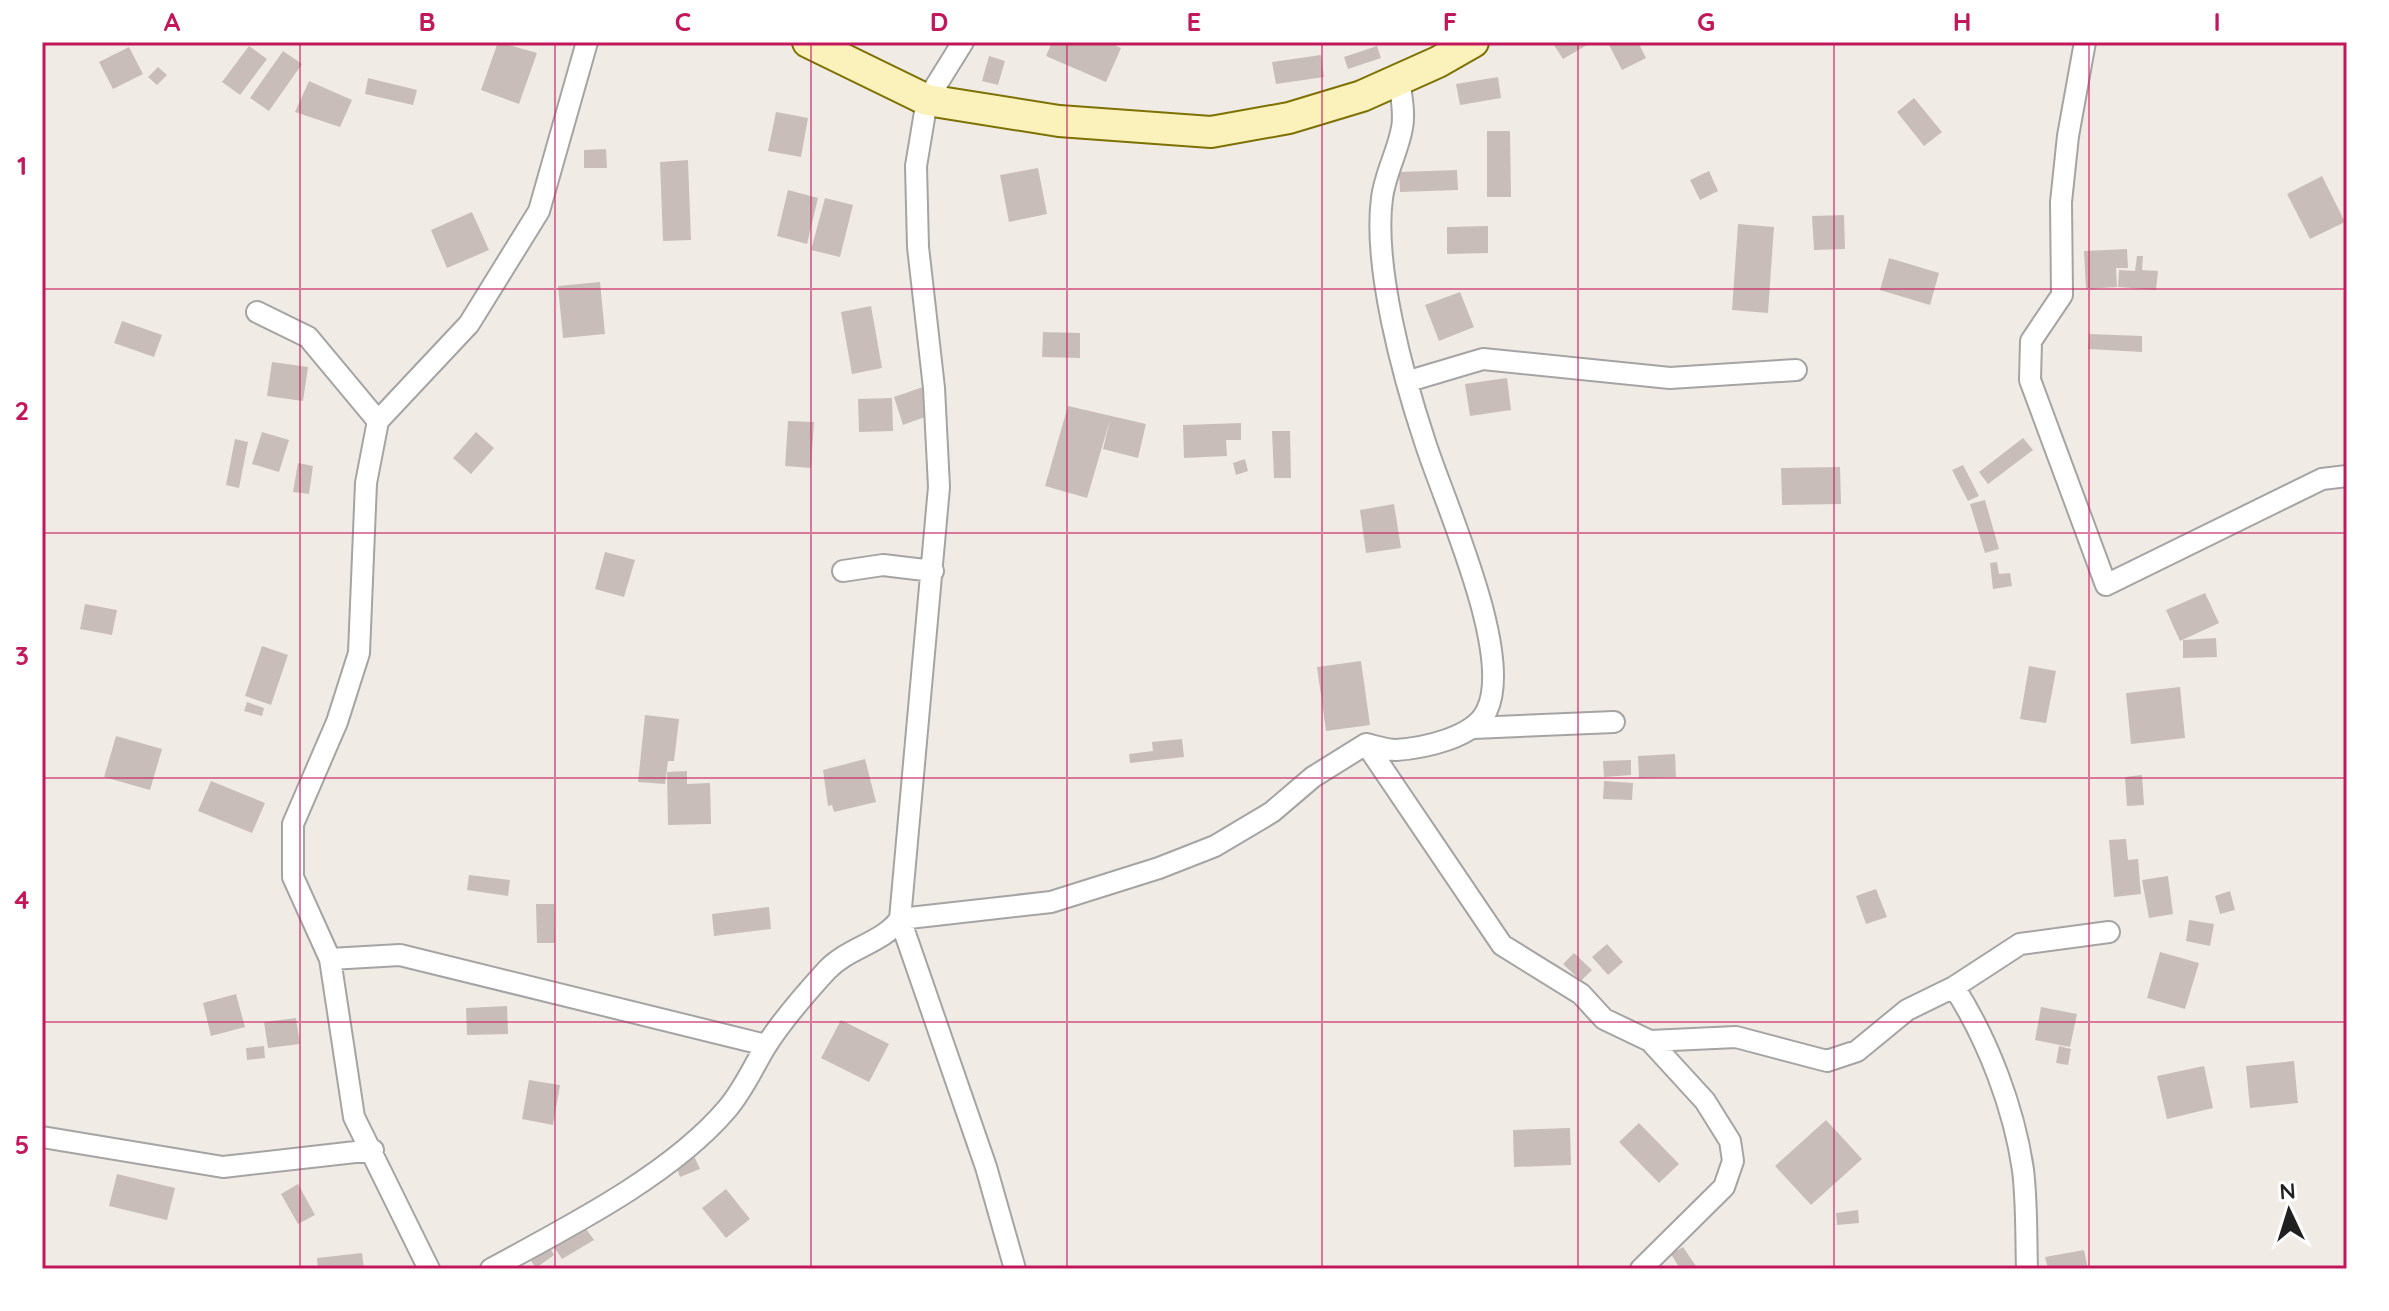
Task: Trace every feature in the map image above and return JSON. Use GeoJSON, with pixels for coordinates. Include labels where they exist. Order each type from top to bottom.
{"type":"FeatureCollection","features":[{"type":"Feature","properties":{"kind":"street"},"geometry":{"type":"LineString","coordinates":[[429,1269],[373,1150],[354,1117],[330,959],[293,877],[293,824],[337,722],[359,653],[366,483],[378,421],[469,324],[539,211],[587,42]]}},
{"type":"Feature","properties":{"kind":"street"},"geometry":{"type":"LineString","coordinates":[[808,42],[927,100],[1059,121],[1211,132],[1289,118],[1362,96],[1473,42]]}},
{"type":"Feature","properties":{"kind":"street"},"geometry":{"type":"LineString","coordinates":[[963,42],[927,100],[916,166],[918,247],[939,487],[900,919],[986,1167],[1015,1269]]}},
{"type":"Feature","properties":{"kind":"street"},"geometry":{"type":"LineString","coordinates":[[2085,42],[2068,136],[2061,202],[2062,295],[2031,341],[2030,380],[2106,585],[2322,479],[2347,476]]}},
{"type":"Feature","properties":{"kind":"street"},"geometry":{"type":"LineString","coordinates":[[1399,79],[1403,125],[1382,196],[1380,237],[1424,440],[1476,587],[1491,657],[1487,712],[1473,728]]}},
{"type":"Feature","properties":{"kind":"street"},"geometry":{"type":"LineString","coordinates":[[257,312],[308,337],[378,421]]}},
{"type":"Feature","properties":{"kind":"street"},"geometry":{"type":"LineString","coordinates":[[1409,381],[1483,359],[1670,378],[1796,370]]}},
{"type":"Feature","properties":{"kind":"street"},"geometry":{"type":"LineString","coordinates":[[843,571],[883,565],[933,571]]}},
{"type":"Feature","properties":{"kind":"street"},"geometry":{"type":"LineString","coordinates":[[491,1269],[580,1221],[708,1130],[743,1090],[766,1045],[829,968],[860,944],[890,933],[900,919],[1051,902],[1159,868],[1215,846],[1272,812],[1313,777],[1366,744],[1394,750],[1443,740],[1473,728],[1614,722]]}},
{"type":"Feature","properties":{"kind":"street"},"geometry":{"type":"LineString","coordinates":[[1366,744],[1502,945],[1581,994],[1604,1019],[1650,1041],[1705,1101],[1730,1141],[1733,1161],[1724,1187],[1641,1269]]}},
{"type":"Feature","properties":{"kind":"street"},"geometry":{"type":"LineString","coordinates":[[1650,1041],[1736,1037],[1827,1061],[1857,1051],[1907,1010],[1954,987],[2020,944],[2109,932]]}},
{"type":"Feature","properties":{"kind":"street"},"geometry":{"type":"LineString","coordinates":[[330,959],[400,955],[766,1045]]}},
{"type":"Feature","properties":{"kind":"street"},"geometry":{"type":"LineString","coordinates":[[1954,987],[1977,1022],[2012,1123],[2023,1171],[2027,1269]]}},
{"type":"Feature","properties":{"kind":"street"},"geometry":{"type":"LineString","coordinates":[[42,1137],[223,1167],[373,1150]]}},
{"type":"Feature","properties":{"kind":"building"},"geometry":{"type":"Polygon","coordinates":[[[498,42],[537,53],[519,104],[481,90],[498,42]]]}},
{"type":"Feature","properties":{"kind":"building"},"geometry":{"type":"Polygon","coordinates":[[[1052,42],[1107,42],[1121,48],[1106,82],[1046,56],[1052,42]]]}},
{"type":"Feature","properties":{"kind":"building"},"geometry":{"type":"Polygon","coordinates":[[[1552,42],[1592,42],[1563,59],[1552,42]]]}},
{"type":"Feature","properties":{"kind":"building"},"geometry":{"type":"Polygon","coordinates":[[[1638,42],[1646,58],[1622,70],[1608,43],[1638,42]]]}},
{"type":"Feature","properties":{"kind":"building"},"geometry":{"type":"Polygon","coordinates":[[[249,46],[267,59],[240,95],[222,82],[249,46]]]}},
{"type":"Feature","properties":{"kind":"building"},"geometry":{"type":"Polygon","coordinates":[[[1377,46],[1381,58],[1348,69],[1344,57],[1377,46]]]}},
{"type":"Feature","properties":{"kind":"building"},"geometry":{"type":"Polygon","coordinates":[[[129,47],[143,74],[113,89],[99,62],[129,47]]]}},
{"type":"Feature","properties":{"kind":"building"},"geometry":{"type":"Polygon","coordinates":[[[283,51],[302,64],[269,111],[250,98],[283,51]]]}},
{"type":"Feature","properties":{"kind":"building"},"geometry":{"type":"Polygon","coordinates":[[[1321,55],[1324,77],[1276,84],[1272,62],[1321,55]]]}},
{"type":"Feature","properties":{"kind":"building"},"geometry":{"type":"Polygon","coordinates":[[[989,56],[1005,61],[998,85],[982,81],[989,56]]]}},
{"type":"Feature","properties":{"kind":"building"},"geometry":{"type":"Polygon","coordinates":[[[158,67],[167,75],[157,85],[148,77],[158,67]]]}},
{"type":"Feature","properties":{"kind":"building"},"geometry":{"type":"Polygon","coordinates":[[[1498,77],[1501,98],[1460,105],[1456,84],[1498,77]]]}},
{"type":"Feature","properties":{"kind":"building"},"geometry":{"type":"Polygon","coordinates":[[[368,78],[417,90],[413,105],[365,94],[368,78]]]}},
{"type":"Feature","properties":{"kind":"building"},"geometry":{"type":"Polygon","coordinates":[[[309,81],[352,100],[340,127],[295,112],[309,81]]]}},
{"type":"Feature","properties":{"kind":"building"},"geometry":{"type":"Polygon","coordinates":[[[1914,98],[1942,132],[1924,146],[1897,112],[1914,98]]]}},
{"type":"Feature","properties":{"kind":"building"},"geometry":{"type":"Polygon","coordinates":[[[776,112],[808,118],[801,157],[768,151],[776,112]]]}},
{"type":"Feature","properties":{"kind":"building"},"geometry":{"type":"Polygon","coordinates":[[[1487,131],[1510,131],[1511,197],[1487,197],[1487,131]]]}},
{"type":"Feature","properties":{"kind":"building"},"geometry":{"type":"Polygon","coordinates":[[[606,149],[607,168],[584,168],[584,150],[606,149]]]}},
{"type":"Feature","properties":{"kind":"building"},"geometry":{"type":"Polygon","coordinates":[[[688,160],[691,240],[663,241],[660,162],[688,160]]]}},
{"type":"Feature","properties":{"kind":"building"},"geometry":{"type":"Polygon","coordinates":[[[1038,168],[1047,214],[1009,222],[1000,175],[1038,168]]]}},
{"type":"Feature","properties":{"kind":"building"},"geometry":{"type":"Polygon","coordinates":[[[1457,170],[1458,190],[1400,192],[1399,172],[1457,170]]]}},
{"type":"Feature","properties":{"kind":"building"},"geometry":{"type":"Polygon","coordinates":[[[1709,171],[1718,191],[1700,200],[1690,180],[1709,171]]]}},
{"type":"Feature","properties":{"kind":"building"},"geometry":{"type":"Polygon","coordinates":[[[2322,176],[2345,222],[2310,239],[2287,194],[2322,176]]]}},
{"type":"Feature","properties":{"kind":"building"},"geometry":{"type":"Polygon","coordinates":[[[788,190],[818,198],[807,244],[777,236],[788,190]]]}},
{"type":"Feature","properties":{"kind":"building"},"geometry":{"type":"Polygon","coordinates":[[[825,198],[853,205],[840,257],[811,250],[825,198]]]}},
{"type":"Feature","properties":{"kind":"building"},"geometry":{"type":"Polygon","coordinates":[[[472,212],[489,250],[447,268],[431,230],[472,212]]]}},
{"type":"Feature","properties":{"kind":"building"},"geometry":{"type":"Polygon","coordinates":[[[1844,215],[1845,249],[1814,250],[1812,216],[1844,215]]]}},
{"type":"Feature","properties":{"kind":"building"},"geometry":{"type":"Polygon","coordinates":[[[1738,224],[1774,227],[1768,313],[1732,310],[1738,224]]]}},
{"type":"Feature","properties":{"kind":"building"},"geometry":{"type":"Polygon","coordinates":[[[1488,226],[1488,253],[1447,254],[1447,227],[1488,226]]]}},
{"type":"Feature","properties":{"kind":"building"},"geometry":{"type":"Polygon","coordinates":[[[2127,249],[2128,268],[2116,268],[2117,287],[2086,289],[2084,251],[2127,249]]]}},
{"type":"Feature","properties":{"kind":"building"},"geometry":{"type":"Polygon","coordinates":[[[2137,256],[2143,256],[2142,270],[2158,271],[2156,290],[2118,287],[2119,270],[2135,271],[2137,256]]]}},
{"type":"Feature","properties":{"kind":"building"},"geometry":{"type":"Polygon","coordinates":[[[1889,258],[1939,273],[1930,305],[1880,290],[1889,258]]]}},
{"type":"Feature","properties":{"kind":"building"},"geometry":{"type":"Polygon","coordinates":[[[600,282],[605,334],[563,338],[558,286],[600,282]]]}},
{"type":"Feature","properties":{"kind":"building"},"geometry":{"type":"Polygon","coordinates":[[[1460,292],[1474,327],[1439,341],[1425,305],[1460,292]]]}},
{"type":"Feature","properties":{"kind":"building"},"geometry":{"type":"Polygon","coordinates":[[[871,306],[882,368],[852,374],[841,312],[871,306]]]}},
{"type":"Feature","properties":{"kind":"building"},"geometry":{"type":"Polygon","coordinates":[[[122,321],[162,335],[154,357],[114,343],[122,321]]]}},
{"type":"Feature","properties":{"kind":"building"},"geometry":{"type":"Polygon","coordinates":[[[1043,332],[1080,333],[1080,358],[1042,357],[1043,332]]]}},
{"type":"Feature","properties":{"kind":"building"},"geometry":{"type":"Polygon","coordinates":[[[2089,334],[2142,336],[2142,352],[2088,349],[2089,334]]]}},
{"type":"Feature","properties":{"kind":"building"},"geometry":{"type":"Polygon","coordinates":[[[272,362],[308,367],[303,401],[267,396],[272,362]]]}},
{"type":"Feature","properties":{"kind":"building"},"geometry":{"type":"Polygon","coordinates":[[[1507,378],[1511,410],[1470,416],[1465,384],[1507,378]]]}},
{"type":"Feature","properties":{"kind":"building"},"geometry":{"type":"Polygon","coordinates":[[[923,387],[933,414],[903,425],[894,397],[923,387]]]}},
{"type":"Feature","properties":{"kind":"building"},"geometry":{"type":"Polygon","coordinates":[[[892,398],[893,431],[859,432],[858,399],[892,398]]]}},
{"type":"Feature","properties":{"kind":"building"},"geometry":{"type":"Polygon","coordinates":[[[1068,406],[1146,424],[1138,458],[1103,449],[1110,420],[1087,498],[1045,486],[1068,406]]]}},
{"type":"Feature","properties":{"kind":"building"},"geometry":{"type":"Polygon","coordinates":[[[788,421],[814,422],[811,468],[785,466],[788,421]]]}},
{"type":"Feature","properties":{"kind":"building"},"geometry":{"type":"Polygon","coordinates":[[[1241,423],[1241,440],[1226,440],[1227,456],[1184,458],[1183,425],[1241,423]]]}},
{"type":"Feature","properties":{"kind":"building"},"geometry":{"type":"Polygon","coordinates":[[[1272,431],[1290,431],[1291,478],[1274,478],[1272,431]]]}},
{"type":"Feature","properties":{"kind":"building"},"geometry":{"type":"Polygon","coordinates":[[[262,432],[289,440],[279,472],[252,464],[262,432]]]}},
{"type":"Feature","properties":{"kind":"building"},"geometry":{"type":"Polygon","coordinates":[[[476,432],[494,448],[471,474],[453,458],[476,432]]]}},
{"type":"Feature","properties":{"kind":"building"},"geometry":{"type":"Polygon","coordinates":[[[2023,438],[2033,450],[1988,484],[1979,472],[2023,438]]]}},
{"type":"Feature","properties":{"kind":"building"},"geometry":{"type":"Polygon","coordinates":[[[235,439],[248,442],[239,488],[226,485],[235,439]]]}},
{"type":"Feature","properties":{"kind":"building"},"geometry":{"type":"Polygon","coordinates":[[[1245,459],[1248,471],[1236,475],[1233,463],[1245,459]]]}},
{"type":"Feature","properties":{"kind":"building"},"geometry":{"type":"Polygon","coordinates":[[[298,463],[313,466],[309,494],[293,492],[298,463]]]}},
{"type":"Feature","properties":{"kind":"building"},"geometry":{"type":"Polygon","coordinates":[[[1963,465],[1979,496],[1968,501],[1952,470],[1963,465]]]}},
{"type":"Feature","properties":{"kind":"building"},"geometry":{"type":"Polygon","coordinates":[[[1840,467],[1841,504],[1782,505],[1781,468],[1840,467]]]}},
{"type":"Feature","properties":{"kind":"building"},"geometry":{"type":"Polygon","coordinates":[[[1985,500],[1999,549],[1985,553],[1970,504],[1985,500]]]}},
{"type":"Feature","properties":{"kind":"building"},"geometry":{"type":"Polygon","coordinates":[[[1394,504],[1401,548],[1366,553],[1360,510],[1394,504]]]}},
{"type":"Feature","properties":{"kind":"building"},"geometry":{"type":"Polygon","coordinates":[[[605,552],[635,560],[624,597],[595,589],[605,552]]]}},
{"type":"Feature","properties":{"kind":"building"},"geometry":{"type":"Polygon","coordinates":[[[1997,562],[1999,574],[2010,573],[2012,586],[1993,589],[1990,563],[1997,562]]]}},
{"type":"Feature","properties":{"kind":"building"},"geometry":{"type":"Polygon","coordinates":[[[2205,593],[2219,623],[2180,641],[2166,610],[2205,593]]]}},
{"type":"Feature","properties":{"kind":"building"},"geometry":{"type":"Polygon","coordinates":[[[85,604],[117,610],[112,635],[80,629],[85,604]]]}},
{"type":"Feature","properties":{"kind":"building"},"geometry":{"type":"Polygon","coordinates":[[[2216,638],[2217,657],[2183,658],[2183,640],[2216,638]]]}},
{"type":"Feature","properties":{"kind":"building"},"geometry":{"type":"Polygon","coordinates":[[[262,646],[288,655],[271,705],[245,696],[262,646]]]}},
{"type":"Feature","properties":{"kind":"building"},"geometry":{"type":"Polygon","coordinates":[[[1361,661],[1370,725],[1326,731],[1317,667],[1361,661]]]}},
{"type":"Feature","properties":{"kind":"building"},"geometry":{"type":"Polygon","coordinates":[[[2029,666],[2056,671],[2046,723],[2020,719],[2029,666]]]}},
{"type":"Feature","properties":{"kind":"building"},"geometry":{"type":"Polygon","coordinates":[[[2180,687],[2185,738],[2131,744],[2126,693],[2180,687]]]}},
{"type":"Feature","properties":{"kind":"building"},"geometry":{"type":"Polygon","coordinates":[[[247,702],[264,708],[262,716],[244,711],[247,702]]]}},
{"type":"Feature","properties":{"kind":"building"},"geometry":{"type":"Polygon","coordinates":[[[645,715],[679,719],[674,761],[668,761],[665,784],[638,782],[645,715]]]}},
{"type":"Feature","properties":{"kind":"building"},"geometry":{"type":"Polygon","coordinates":[[[116,736],[162,749],[150,790],[104,777],[116,736]]]}},
{"type":"Feature","properties":{"kind":"building"},"geometry":{"type":"Polygon","coordinates":[[[1182,739],[1184,757],[1130,763],[1129,754],[1153,751],[1152,742],[1182,739]]]}},
{"type":"Feature","properties":{"kind":"building"},"geometry":{"type":"Polygon","coordinates":[[[1675,754],[1676,777],[1639,778],[1638,756],[1675,754]]]}},
{"type":"Feature","properties":{"kind":"building"},"geometry":{"type":"Polygon","coordinates":[[[865,759],[876,802],[834,812],[832,805],[828,806],[823,770],[865,759]]]}},
{"type":"Feature","properties":{"kind":"building"},"geometry":{"type":"Polygon","coordinates":[[[1631,760],[1631,775],[1604,777],[1603,761],[1631,760]]]}},
{"type":"Feature","properties":{"kind":"building"},"geometry":{"type":"Polygon","coordinates":[[[687,771],[687,784],[710,783],[711,824],[668,825],[667,772],[687,771]]]}},
{"type":"Feature","properties":{"kind":"building"},"geometry":{"type":"Polygon","coordinates":[[[2142,775],[2144,805],[2127,806],[2125,777],[2142,775]]]}},
{"type":"Feature","properties":{"kind":"building"},"geometry":{"type":"Polygon","coordinates":[[[211,781],[265,803],[252,833],[198,811],[211,781]]]}},
{"type":"Feature","properties":{"kind":"building"},"geometry":{"type":"Polygon","coordinates":[[[1604,781],[1633,783],[1632,800],[1603,799],[1604,781]]]}},
{"type":"Feature","properties":{"kind":"building"},"geometry":{"type":"Polygon","coordinates":[[[2126,839],[2128,860],[2138,859],[2141,894],[2114,897],[2109,840],[2126,839]]]}},
{"type":"Feature","properties":{"kind":"building"},"geometry":{"type":"Polygon","coordinates":[[[469,875],[510,880],[508,896],[467,890],[469,875]]]}},
{"type":"Feature","properties":{"kind":"building"},"geometry":{"type":"Polygon","coordinates":[[[2168,876],[2173,914],[2149,918],[2142,880],[2168,876]]]}},
{"type":"Feature","properties":{"kind":"building"},"geometry":{"type":"Polygon","coordinates":[[[1876,889],[1887,917],[1866,924],[1856,896],[1876,889]]]}},
{"type":"Feature","properties":{"kind":"building"},"geometry":{"type":"Polygon","coordinates":[[[2230,891],[2235,910],[2220,914],[2215,896],[2230,891]]]}},
{"type":"Feature","properties":{"kind":"building"},"geometry":{"type":"Polygon","coordinates":[[[536,904],[554,904],[555,943],[537,943],[536,904]]]}},
{"type":"Feature","properties":{"kind":"building"},"geometry":{"type":"Polygon","coordinates":[[[769,907],[771,929],[714,936],[712,914],[769,907]]]}},
{"type":"Feature","properties":{"kind":"building"},"geometry":{"type":"Polygon","coordinates":[[[2189,920],[2214,924],[2210,946],[2186,941],[2189,920]]]}},
{"type":"Feature","properties":{"kind":"building"},"geometry":{"type":"Polygon","coordinates":[[[1607,944],[1623,962],[1608,975],[1592,957],[1607,944]]]}},
{"type":"Feature","properties":{"kind":"building"},"geometry":{"type":"Polygon","coordinates":[[[2160,952],[2199,963],[2185,1009],[2147,998],[2160,952]]]}},
{"type":"Feature","properties":{"kind":"building"},"geometry":{"type":"Polygon","coordinates":[[[1574,953],[1592,970],[1581,981],[1563,964],[1574,953]]]}},
{"type":"Feature","properties":{"kind":"building"},"geometry":{"type":"Polygon","coordinates":[[[236,994],[245,1027],[211,1036],[203,1003],[236,994]]]}},
{"type":"Feature","properties":{"kind":"building"},"geometry":{"type":"Polygon","coordinates":[[[507,1006],[508,1034],[467,1035],[466,1008],[507,1006]]]}},
{"type":"Feature","properties":{"kind":"building"},"geometry":{"type":"Polygon","coordinates":[[[2041,1007],[2077,1014],[2070,1047],[2035,1040],[2041,1007]]]}},
{"type":"Feature","properties":{"kind":"building"},"geometry":{"type":"Polygon","coordinates":[[[296,1018],[300,1044],[268,1048],[264,1022],[296,1018]]]}},
{"type":"Feature","properties":{"kind":"building"},"geometry":{"type":"Polygon","coordinates":[[[841,1020],[889,1044],[869,1082],[821,1058],[841,1020]]]}},
{"type":"Feature","properties":{"kind":"building"},"geometry":{"type":"Polygon","coordinates":[[[264,1046],[265,1058],[247,1060],[246,1048],[264,1046]]]}},
{"type":"Feature","properties":{"kind":"building"},"geometry":{"type":"Polygon","coordinates":[[[2059,1046],[2071,1049],[2068,1065],[2056,1063],[2059,1046]]]}},
{"type":"Feature","properties":{"kind":"building"},"geometry":{"type":"Polygon","coordinates":[[[2294,1061],[2298,1103],[2250,1108],[2246,1066],[2294,1061]]]}},
{"type":"Feature","properties":{"kind":"building"},"geometry":{"type":"Polygon","coordinates":[[[2204,1066],[2213,1108],[2167,1119],[2157,1076],[2204,1066]]]}},
{"type":"Feature","properties":{"kind":"building"},"geometry":{"type":"Polygon","coordinates":[[[529,1080],[560,1085],[553,1125],[522,1119],[529,1080]]]}},
{"type":"Feature","properties":{"kind":"building"},"geometry":{"type":"Polygon","coordinates":[[[1826,1120],[1862,1159],[1811,1205],[1775,1166],[1826,1120]]]}},
{"type":"Feature","properties":{"kind":"building"},"geometry":{"type":"Polygon","coordinates":[[[1639,1123],[1679,1164],[1659,1183],[1619,1142],[1639,1123]]]}},
{"type":"Feature","properties":{"kind":"building"},"geometry":{"type":"Polygon","coordinates":[[[1570,1128],[1571,1165],[1514,1167],[1513,1130],[1570,1128]]]}},
{"type":"Feature","properties":{"kind":"building"},"geometry":{"type":"Polygon","coordinates":[[[694,1156],[700,1169],[680,1177],[675,1163],[694,1156]]]}},
{"type":"Feature","properties":{"kind":"building"},"geometry":{"type":"Polygon","coordinates":[[[117,1174],[175,1188],[167,1220],[109,1206],[117,1174]]]}},
{"type":"Feature","properties":{"kind":"building"},"geometry":{"type":"Polygon","coordinates":[[[298,1184],[315,1215],[298,1224],[281,1194],[298,1184]]]}},
{"type":"Feature","properties":{"kind":"building"},"geometry":{"type":"Polygon","coordinates":[[[726,1189],[750,1219],[726,1238],[702,1208],[726,1189]]]}},
{"type":"Feature","properties":{"kind":"building"},"geometry":{"type":"Polygon","coordinates":[[[1858,1210],[1859,1223],[1837,1225],[1836,1213],[1858,1210]]]}},
{"type":"Feature","properties":{"kind":"building"},"geometry":{"type":"Polygon","coordinates":[[[584,1226],[594,1240],[562,1259],[553,1245],[584,1226]]]}},
{"type":"Feature","properties":{"kind":"building"},"geometry":{"type":"Polygon","coordinates":[[[1683,1247],[1698,1269],[1680,1269],[1671,1254],[1683,1247]]]}},
{"type":"Feature","properties":{"kind":"building"},"geometry":{"type":"Polygon","coordinates":[[[550,1248],[554,1255],[536,1268],[531,1261],[550,1248]]]}},
{"type":"Feature","properties":{"kind":"building"},"geometry":{"type":"Polygon","coordinates":[[[2084,1250],[2088,1269],[2048,1269],[2045,1257],[2084,1250]]]}},
{"type":"Feature","properties":{"kind":"building"},"geometry":{"type":"Polygon","coordinates":[[[362,1253],[364,1269],[318,1269],[317,1258],[362,1253]]]}}]}
